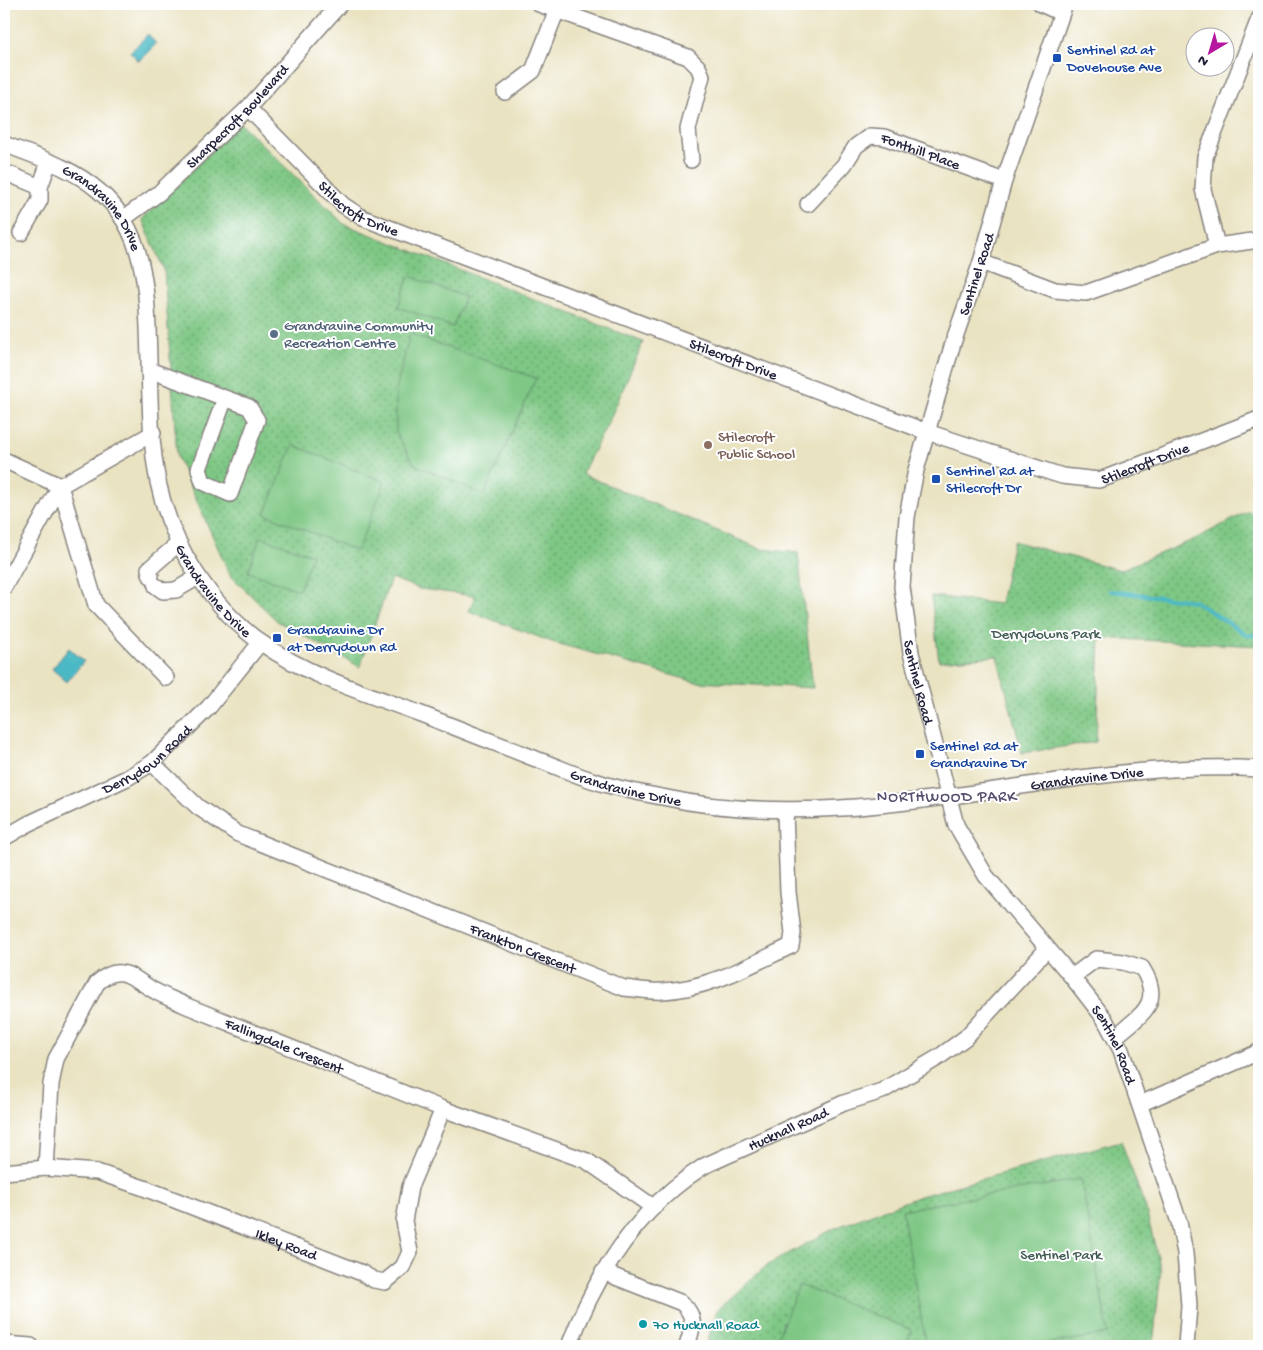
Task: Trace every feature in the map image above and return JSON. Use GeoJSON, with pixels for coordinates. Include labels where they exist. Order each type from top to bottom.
{"type":"FeatureCollection","features":[{"type":"Feature","properties":{"kind":"street","name":"Sharpecroft Boulevard"},"geometry":{"type":"LineString","coordinates":[[124,219],[159,193],[248,108],[340,4]]}},
{"type":"Feature","properties":{"kind":"street"},"geometry":{"type":"LineString","coordinates":[[539,4],[688,58],[698,67],[702,76],[688,129],[691,160]]}},
{"type":"Feature","properties":{"kind":"street"},"geometry":{"type":"LineString","coordinates":[[1041,4],[1063,8]]}},
{"type":"Feature","properties":{"kind":"street","name":"Sentinel Road"},"geometry":{"type":"LineString","coordinates":[[1063,8],[1004,181],[981,262],[953,344],[927,432],[907,517],[902,586],[911,653],[956,825],[974,858],[1008,903],[1072,976],[1104,1018],[1115,1037],[1174,1205],[1185,1253],[1189,1306],[1186,1346]]}},
{"type":"Feature","properties":{"kind":"street"},"geometry":{"type":"LineString","coordinates":[[505,92],[532,71],[557,10]]}},
{"type":"Feature","properties":{"kind":"street"},"geometry":{"type":"LineString","coordinates":[[1217,246],[1204,189],[1205,157],[1259,19]]}},
{"type":"Feature","properties":{"kind":"street","name":"Stilecroft Drive"},"geometry":{"type":"LineString","coordinates":[[248,108],[343,205],[363,218],[927,432],[1062,476],[1098,480],[1259,419]]}},
{"type":"Feature","properties":{"kind":"street","name":"Fonthill Place"},"geometry":{"type":"LineString","coordinates":[[808,204],[844,166],[856,146],[870,136],[884,136],[972,171],[1004,181]]}},
{"type":"Feature","properties":{"kind":"street","name":"Grandravine Drive"},"geometry":{"type":"LineString","coordinates":[[4,144],[76,173],[103,194],[124,219],[142,264],[147,292],[149,370],[158,481],[179,543],[198,577],[225,611],[260,643],[309,671],[598,782],[666,798],[723,808],[785,812],[892,805],[948,796],[1174,768],[1259,769]]}},
{"type":"Feature","properties":{"kind":"street"},"geometry":{"type":"LineString","coordinates":[[22,233],[40,200],[40,187],[49,162]]}},
{"type":"Feature","properties":{"kind":"street"},"geometry":{"type":"LineString","coordinates":[[4,172],[40,187]]}},
{"type":"Feature","properties":{"kind":"street"},"geometry":{"type":"LineString","coordinates":[[981,262],[1055,290],[1086,293],[1217,246],[1259,240]]}},
{"type":"Feature","properties":{"kind":"street"},"geometry":{"type":"LineString","coordinates":[[149,370],[225,398],[249,407],[257,420],[230,494],[202,482],[199,469],[225,398]]}},
{"type":"Feature","properties":{"kind":"street"},"geometry":{"type":"LineString","coordinates":[[4,587],[60,486],[153,433]]}},
{"type":"Feature","properties":{"kind":"street"},"geometry":{"type":"LineString","coordinates":[[4,460],[60,486],[96,605],[166,678]]}},
{"type":"Feature","properties":{"kind":"street"},"geometry":{"type":"LineString","coordinates":[[179,543],[149,569],[153,581],[163,591],[176,590],[198,577]]}},
{"type":"Feature","properties":{"kind":"street","name":"Derrydown Road"},"geometry":{"type":"LineString","coordinates":[[4,838],[28,824],[128,778],[152,763],[209,707],[260,643]]}},
{"type":"Feature","properties":{"kind":"street","name":"Frankton Crescent"},"geometry":{"type":"LineString","coordinates":[[152,763],[198,807],[238,834],[624,988],[646,990],[663,991],[709,982],[747,968],[767,956],[790,946],[793,933],[788,892],[785,812]]}},
{"type":"Feature","properties":{"kind":"street","name":"Hucknall Road"},"geometry":{"type":"LineString","coordinates":[[569,1346],[583,1309],[603,1272],[653,1207],[682,1180],[704,1166],[844,1103],[882,1091],[939,1057],[965,1038],[1047,948]]}},
{"type":"Feature","properties":{"kind":"street"},"geometry":{"type":"LineString","coordinates":[[1072,976],[1096,959],[1123,962],[1142,968],[1151,983],[1152,997],[1147,1006],[1115,1037]]}},
{"type":"Feature","properties":{"kind":"street","name":"Fallingdale Crescent"},"geometry":{"type":"LineString","coordinates":[[46,1168],[51,1084],[56,1059],[97,983],[106,974],[116,972],[128,974],[155,991],[187,1006],[443,1109],[587,1161],[653,1207]]}},
{"type":"Feature","properties":{"kind":"street"},"geometry":{"type":"LineString","coordinates":[[1140,1104],[1259,1052]]}},
{"type":"Feature","properties":{"kind":"street","name":"Ikley Road"},"geometry":{"type":"LineString","coordinates":[[4,1172],[46,1168],[97,1172],[144,1188],[362,1273],[374,1280],[386,1282],[403,1267],[410,1252],[404,1221],[410,1187],[443,1109]]}},
{"type":"Feature","properties":{"kind":"street"},"geometry":{"type":"LineString","coordinates":[[603,1272],[682,1302],[690,1311],[694,1326],[687,1346]]}},
{"type":"Feature","properties":{"kind":"street"},"geometry":{"type":"LineString","coordinates":[[4,1344],[30,1346]]}},
{"type":"Feature","properties":{"kind":"green space"},"geometry":{"type":"Polygon","coordinates":[[[240,123],[344,224],[643,342],[611,417],[582,474],[761,549],[798,553],[813,688],[696,682],[552,642],[469,611],[475,596],[420,589],[391,578],[360,667],[277,621],[230,575],[177,457],[164,270],[142,219],[240,123]]]}},
{"type":"Feature","properties":{"kind":"green space"},"geometry":{"type":"Polygon","coordinates":[[[409,276],[465,297],[453,327],[398,307],[409,276]]]}},
{"type":"Feature","properties":{"kind":"green space"},"geometry":{"type":"Polygon","coordinates":[[[410,334],[536,378],[484,495],[414,464],[396,433],[396,390],[410,334]]]}},
{"type":"Feature","properties":{"kind":"green space"},"geometry":{"type":"Polygon","coordinates":[[[293,445],[385,482],[357,551],[265,514],[293,445]]]}},
{"type":"Feature","properties":{"kind":"green space","name":"Derrydowns Park"},"geometry":{"type":"Polygon","coordinates":[[[1249,511],[1259,518],[1259,646],[1100,638],[1096,742],[1022,753],[997,656],[939,661],[931,596],[1000,604],[1013,541],[1120,570],[1195,539],[1249,511]]]}},
{"type":"Feature","properties":{"kind":"green space"},"geometry":{"type":"Polygon","coordinates":[[[260,537],[312,555],[299,590],[248,572],[260,537]]]}},
{"type":"Feature","properties":{"kind":"green space","name":"Sentinel Park"},"geometry":{"type":"Polygon","coordinates":[[[1121,1141],[1145,1206],[1161,1270],[1153,1346],[706,1346],[717,1310],[766,1266],[835,1228],[920,1196],[1121,1141]]]}},
{"type":"Feature","properties":{"kind":"green space"},"geometry":{"type":"Polygon","coordinates":[[[1081,1179],[1108,1334],[1033,1346],[926,1346],[902,1210],[1081,1179]]]}},
{"type":"Feature","properties":{"kind":"green space"},"geometry":{"type":"Polygon","coordinates":[[[799,1285],[912,1330],[905,1346],[774,1346],[799,1285]]]}},
{"type":"Feature","properties":{"kind":"water"},"geometry":{"type":"Polygon","coordinates":[[[148,34],[156,44],[139,61],[130,52],[148,34]]]}},
{"type":"Feature","properties":{"kind":"water"},"geometry":{"type":"Polygon","coordinates":[[[69,648],[84,661],[67,682],[52,669],[69,648]]]}},
{"type":"Feature","properties":{"kind":"waterway"},"geometry":{"type":"LineString","coordinates":[[1110,591],[1194,601],[1247,635],[1259,636]]}},
{"type":"Feature","properties":{"kind":"place","name":"Sentinel Rd at Dovehouse Ave"},"geometry":{"type":"Point","coordinates":[1057,58]}},
{"type":"Feature","properties":{"kind":"place","name":"Grandravine Community Recreation Centre"},"geometry":{"type":"Point","coordinates":[274,334]}},
{"type":"Feature","properties":{"kind":"place","name":"Stilecroft Public School"},"geometry":{"type":"Point","coordinates":[708,445]}},
{"type":"Feature","properties":{"kind":"place","name":"Sentinel Rd at Stilecroft Dr"},"geometry":{"type":"Point","coordinates":[936,479]}},
{"type":"Feature","properties":{"kind":"place","name":"Grandravine Dr at Derrydown Rd"},"geometry":{"type":"Point","coordinates":[277,638]}},
{"type":"Feature","properties":{"kind":"place","name":"Sentinel Rd at Grandravine Dr"},"geometry":{"type":"Point","coordinates":[920,754]}},
{"type":"Feature","properties":{"kind":"place","name":"70 Hucknall Road"},"geometry":{"type":"Point","coordinates":[643,1324]}},
{"type":"Feature","properties":{"kind":"district","name":"NORTHWOOD PARK"},"geometry":{"type":"Point","coordinates":[947,795]}}]}
